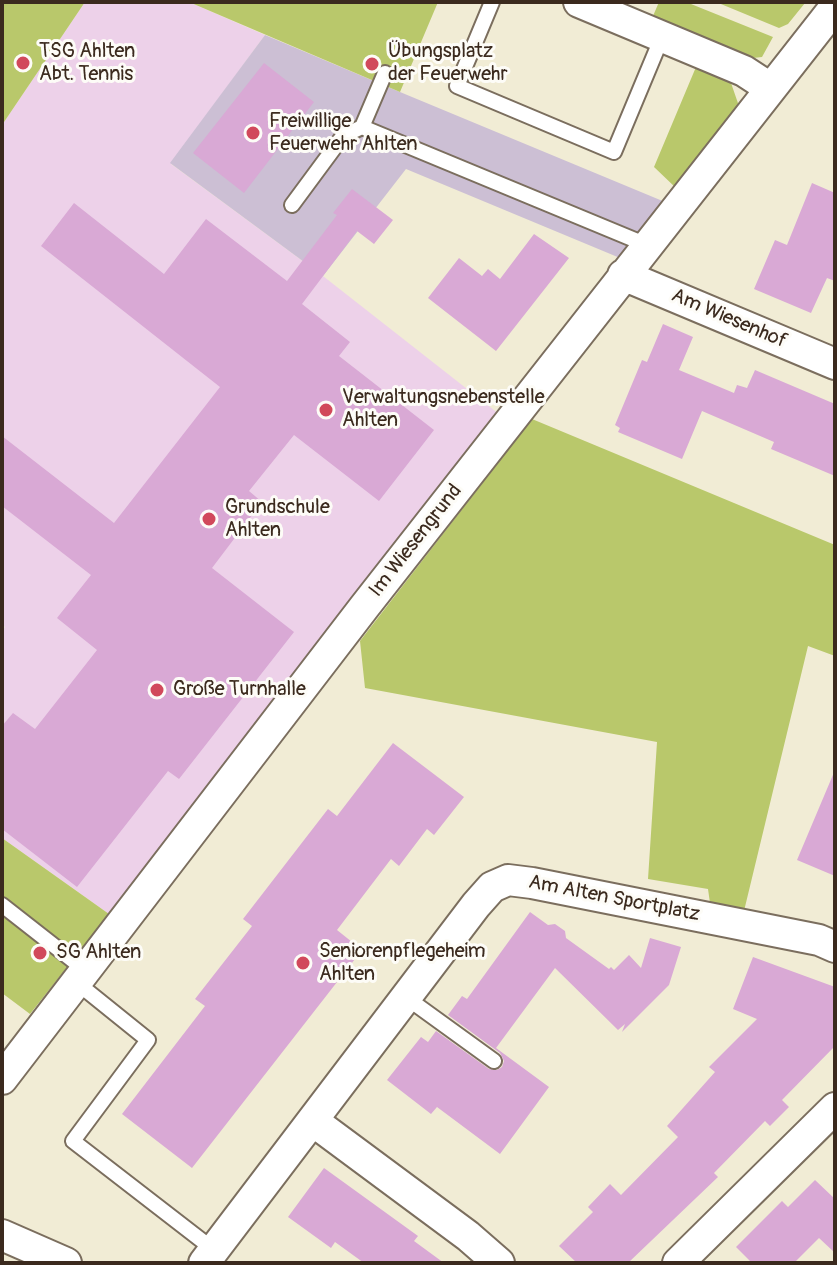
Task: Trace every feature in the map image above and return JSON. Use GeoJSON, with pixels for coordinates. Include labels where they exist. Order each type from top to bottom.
{"type":"FeatureCollection","features":[{"type":"Feature","properties":{"kind":"street"},"geometry":{"type":"LineString","coordinates":[[579,2],[744,71],[770,88]]}},
{"type":"Feature","properties":{"kind":"street","name":"Im Wiesengrund"},"geometry":{"type":"LineString","coordinates":[[2,1079],[770,88],[824,39],[835,7]]}},
{"type":"Feature","properties":{"kind":"street","name":"Am Wiesenhof"},"geometry":{"type":"LineString","coordinates":[[623,275],[835,364]]}},
{"type":"Feature","properties":{"kind":"street","name":"Am Alten Sportplatz"},"geometry":{"type":"LineString","coordinates":[[209,1257],[492,887],[508,880],[532,883],[819,940],[835,947]]}},
{"type":"Feature","properties":{"kind":"street"},"geometry":{"type":"LineString","coordinates":[[678,1263],[835,1108]]}},
{"type":"Feature","properties":{"kind":"street"},"geometry":{"type":"LineString","coordinates":[[313,1121],[468,1236],[499,1263]]}},
{"type":"Feature","properties":{"kind":"street"},"geometry":{"type":"LineString","coordinates":[[2,1235],[32,1256],[66,1263]]}},
{"type":"Feature","properties":{"kind":"lane"},"geometry":{"type":"LineString","coordinates":[[492,2],[457,86],[614,152],[662,37]]}},
{"type":"Feature","properties":{"kind":"lane"},"geometry":{"type":"LineString","coordinates":[[292,205],[343,136],[362,127],[385,73]]}},
{"type":"Feature","properties":{"kind":"lane"},"geometry":{"type":"LineString","coordinates":[[362,127],[647,245]]}},
{"type":"Feature","properties":{"kind":"lane"},"geometry":{"type":"LineString","coordinates":[[2,905],[148,1040],[73,1141],[209,1257]]}},
{"type":"Feature","properties":{"kind":"lane"},"geometry":{"type":"LineString","coordinates":[[407,998],[494,1061]]}},
{"type":"Feature","properties":{"kind":"shaded area","name":"Grundschule Ahlten"},"geometry":{"type":"Polygon","coordinates":[[[85,2],[189,2],[265,35],[171,164],[323,276],[499,414],[109,914],[2,838],[2,631],[5,627],[2,624],[2,125],[85,2]]]}},
{"type":"Feature","properties":{"kind":"shaded area"},"geometry":{"type":"Polygon","coordinates":[[[265,35],[665,202],[620,258],[406,169],[323,276],[170,163],[265,35]]]}},
{"type":"Feature","properties":{"kind":"green space","name":"TSG Ahlten Abt. Tennis"},"geometry":{"type":"Polygon","coordinates":[[[2,2],[85,2],[2,125],[2,2]]]}},
{"type":"Feature","properties":{"kind":"green space","name":"Übungsplatz der Feuerwehr"},"geometry":{"type":"Polygon","coordinates":[[[189,2],[438,2],[400,92],[189,2]]]}},
{"type":"Feature","properties":{"kind":"green space"},"geometry":{"type":"Polygon","coordinates":[[[659,2],[686,2],[773,37],[762,57],[753,58],[653,16],[659,2]]]}},
{"type":"Feature","properties":{"kind":"green space"},"geometry":{"type":"Polygon","coordinates":[[[716,2],[805,3],[788,24],[779,28],[716,2]]]}},
{"type":"Feature","properties":{"kind":"green space"},"geometry":{"type":"Polygon","coordinates":[[[696,67],[731,83],[740,109],[676,188],[654,167],[696,67]]]}},
{"type":"Feature","properties":{"kind":"green space"},"geometry":{"type":"Polygon","coordinates":[[[532,419],[835,545],[835,656],[808,646],[744,911],[710,903],[708,889],[648,879],[657,742],[365,688],[360,641],[532,419]]]}},
{"type":"Feature","properties":{"kind":"green space","name":"SG Ahlten"},"geometry":{"type":"Polygon","coordinates":[[[2,838],[109,914],[30,1014],[2,993],[2,838]]]}},
{"type":"Feature","properties":{"kind":"building","name":"Freiwillige Feuerwehr Ahlten"},"geometry":{"type":"Polygon","coordinates":[[[264,63],[314,102],[244,193],[193,153],[264,63]]]}},
{"type":"Feature","properties":{"kind":"building"},"geometry":{"type":"Polygon","coordinates":[[[812,183],[835,193],[835,281],[827,278],[811,313],[754,289],[775,240],[787,245],[812,183]]]}},
{"type":"Feature","properties":{"kind":"building"},"geometry":{"type":"Polygon","coordinates":[[[352,189],[393,220],[374,244],[357,231],[302,304],[350,342],[339,356],[434,430],[379,501],[294,435],[249,491],[262,502],[212,568],[294,632],[179,779],[168,771],[77,887],[2,829],[2,726],[13,713],[35,729],[97,650],[57,618],[91,575],[2,506],[2,436],[114,523],[220,387],[41,246],[74,203],[164,274],[206,219],[287,281],[337,215],[333,213],[352,189]]]}},
{"type":"Feature","properties":{"kind":"building"},"geometry":{"type":"Polygon","coordinates":[[[534,234],[569,258],[496,351],[428,298],[459,258],[482,276],[488,269],[500,279],[534,234]]]}},
{"type":"Feature","properties":{"kind":"building"},"geometry":{"type":"Polygon","coordinates":[[[663,324],[693,337],[679,370],[734,393],[737,385],[747,388],[755,370],[835,404],[835,476],[771,449],[774,442],[702,411],[682,459],[618,432],[620,428],[615,425],[642,360],[647,362],[663,324]]]}},
{"type":"Feature","properties":{"kind":"building","name":"Seniorenpflegeheim Ahlten"},"geometry":{"type":"Polygon","coordinates":[[[393,743],[464,797],[434,835],[427,829],[399,866],[391,859],[337,930],[362,950],[192,1168],[122,1114],[205,1006],[195,999],[252,926],[243,919],[328,809],[337,816],[393,743]]]}},
{"type":"Feature","properties":{"kind":"building"},"geometry":{"type":"Polygon","coordinates":[[[835,770],[835,876],[797,860],[835,770]]]}},
{"type":"Feature","properties":{"kind":"building"},"geometry":{"type":"Polygon","coordinates":[[[530,912],[548,925],[555,924],[565,931],[566,938],[609,969],[614,970],[629,955],[641,968],[650,938],[681,947],[669,985],[622,1032],[625,1024],[618,1030],[555,968],[496,1048],[549,1087],[500,1154],[437,1107],[431,1114],[387,1080],[421,1037],[428,1042],[436,1031],[489,1069],[502,1067],[504,1061],[500,1053],[448,1015],[462,996],[467,999],[530,912]]]}},
{"type":"Feature","properties":{"kind":"building"},"geometry":{"type":"Polygon","coordinates":[[[753,957],[835,987],[835,1046],[782,1100],[789,1107],[770,1126],[765,1121],[714,1173],[718,1177],[628,1263],[577,1263],[559,1246],[593,1212],[588,1207],[610,1184],[621,1195],[678,1137],[667,1126],[715,1072],[709,1067],[757,1019],[733,1009],[753,957]]]}},
{"type":"Feature","properties":{"kind":"building"},"geometry":{"type":"Polygon","coordinates":[[[324,1168],[418,1236],[414,1241],[444,1263],[364,1263],[335,1242],[331,1248],[288,1217],[324,1168]]]}},
{"type":"Feature","properties":{"kind":"building"},"geometry":{"type":"Polygon","coordinates":[[[815,1180],[835,1199],[835,1253],[819,1238],[794,1263],[752,1263],[736,1247],[782,1201],[788,1207],[815,1180]]]}},
{"type":"Feature","properties":{"kind":"place","name":"TSG Ahlten Abt. Tennis"},"geometry":{"type":"Point","coordinates":[23,63]}},
{"type":"Feature","properties":{"kind":"place","name":"Übungsplatz der Feuerwehr"},"geometry":{"type":"Point","coordinates":[372,64]}},
{"type":"Feature","properties":{"kind":"place","name":"Freiwillige Feuerwehr Ahlten"},"geometry":{"type":"Point","coordinates":[253,133]}},
{"type":"Feature","properties":{"kind":"place","name":"Verwaltungsnebenstelle Ahlten"},"geometry":{"type":"Point","coordinates":[326,410]}},
{"type":"Feature","properties":{"kind":"place","name":"Grundschule Ahlten"},"geometry":{"type":"Point","coordinates":[209,519]}},
{"type":"Feature","properties":{"kind":"place","name":"Große Turnhalle"},"geometry":{"type":"Point","coordinates":[157,690]}},
{"type":"Feature","properties":{"kind":"place","name":"SG Ahlten"},"geometry":{"type":"Point","coordinates":[40,953]}},
{"type":"Feature","properties":{"kind":"place","name":"Seniorenpflegeheim Ahlten"},"geometry":{"type":"Point","coordinates":[303,963]}}]}
